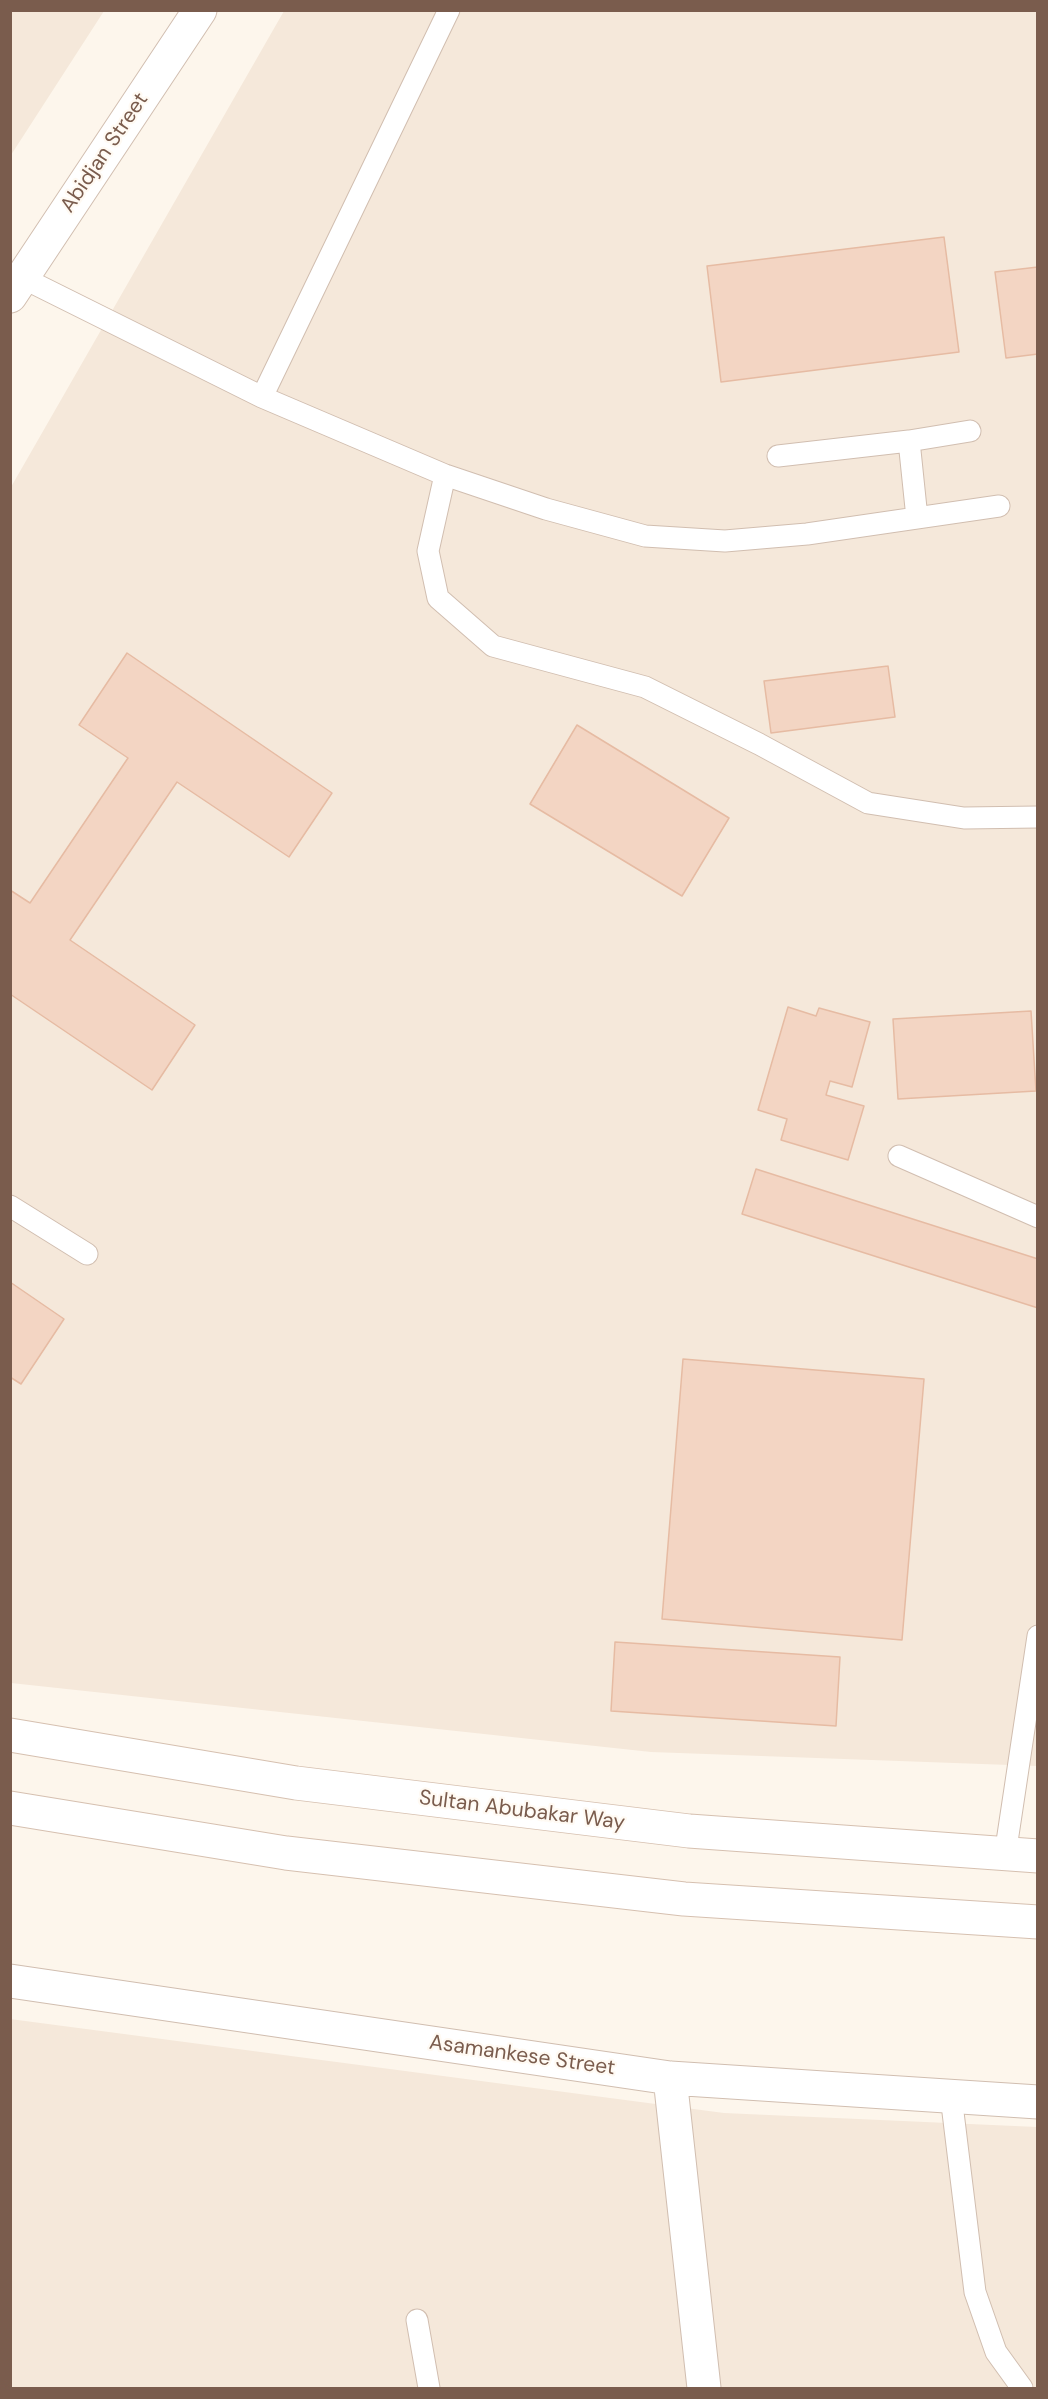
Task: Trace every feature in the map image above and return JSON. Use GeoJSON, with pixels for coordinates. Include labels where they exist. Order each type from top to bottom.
{"type":"FeatureCollection","features":[{"type":"Feature","properties":{"kind":"main road","name":"Abidjan Street"},"geometry":{"type":"LineString","coordinates":[[17,287],[200,10]]}},
{"type":"Feature","properties":{"kind":"main road","name":"Sultan Abubakar Way"},"geometry":{"type":"LineString","coordinates":[[10,1735],[296,1783],[689,1831],[1038,1856]]}},
{"type":"Feature","properties":{"kind":"main road"},"geometry":{"type":"LineString","coordinates":[[10,1808],[286,1853],[684,1899],[1038,1922]]}},
{"type":"Feature","properties":{"kind":"main road","name":"Asamankese Street"},"geometry":{"type":"LineString","coordinates":[[10,1981],[670,2078],[1038,2102]]}},
{"type":"Feature","properties":{"kind":"main road"},"geometry":{"type":"LineString","coordinates":[[670,2078],[704,2388]]}},
{"type":"Feature","properties":{"kind":"lane"},"geometry":{"type":"LineString","coordinates":[[262,397],[450,10]]}},
{"type":"Feature","properties":{"kind":"lane"},"geometry":{"type":"LineString","coordinates":[[17,287],[262,397],[445,475],[546,509],[645,536],[725,541],[807,534],[999,506]]}},
{"type":"Feature","properties":{"kind":"lane"},"geometry":{"type":"LineString","coordinates":[[778,456],[909,441],[970,431]]}},
{"type":"Feature","properties":{"kind":"lane"},"geometry":{"type":"LineString","coordinates":[[909,441],[917,518]]}},
{"type":"Feature","properties":{"kind":"lane"},"geometry":{"type":"LineString","coordinates":[[445,475],[428,552],[438,598],[494,646],[645,687],[759,744],[868,803],[964,818],[1038,817]]}},
{"type":"Feature","properties":{"kind":"lane"},"geometry":{"type":"LineString","coordinates":[[899,1156],[1038,1217]]}},
{"type":"Feature","properties":{"kind":"lane"},"geometry":{"type":"LineString","coordinates":[[10,1206],[87,1254]]}},
{"type":"Feature","properties":{"kind":"lane"},"geometry":{"type":"LineString","coordinates":[[1005,1855],[1038,1636]]}},
{"type":"Feature","properties":{"kind":"lane"},"geometry":{"type":"LineString","coordinates":[[951,2097],[975,2292],[996,2352],[1022,2388]]}},
{"type":"Feature","properties":{"kind":"lane"},"geometry":{"type":"LineString","coordinates":[[417,2320],[429,2388]]}},
{"type":"Feature","properties":{"kind":"shaded area"},"geometry":{"type":"Polygon","coordinates":[[[10,11],[104,11],[11,155],[10,11]]]}},
{"type":"Feature","properties":{"kind":"shaded area"},"geometry":{"type":"Polygon","coordinates":[[[284,11],[1037,11],[1037,1766],[651,1752],[11,1683],[11,487],[284,11]]]}},
{"type":"Feature","properties":{"kind":"shaded area"},"geometry":{"type":"Polygon","coordinates":[[[10,2019],[724,2113],[1037,2127],[1037,2388],[11,2388],[10,2019]]]}},
{"type":"Feature","properties":{"kind":"building"},"geometry":{"type":"Polygon","coordinates":[[[944,237],[959,352],[721,382],[707,266],[944,237]]]}},
{"type":"Feature","properties":{"kind":"building"},"geometry":{"type":"Polygon","coordinates":[[[1038,267],[1038,354],[1006,358],[995,272],[1038,267]]]}},
{"type":"Feature","properties":{"kind":"building"},"geometry":{"type":"Polygon","coordinates":[[[127,653],[332,793],[289,857],[177,782],[70,940],[195,1025],[152,1090],[10,994],[10,890],[30,903],[128,758],[79,725],[127,653]]]}},
{"type":"Feature","properties":{"kind":"building"},"geometry":{"type":"Polygon","coordinates":[[[888,666],[895,717],[771,733],[764,681],[888,666]]]}},
{"type":"Feature","properties":{"kind":"building"},"geometry":{"type":"Polygon","coordinates":[[[577,725],[729,818],[682,896],[530,804],[577,725]]]}},
{"type":"Feature","properties":{"kind":"building"},"geometry":{"type":"Polygon","coordinates":[[[788,1007],[816,1016],[819,1008],[870,1022],[852,1087],[830,1081],[826,1095],[864,1106],[848,1160],[781,1140],[787,1119],[758,1110],[788,1007]]]}},
{"type":"Feature","properties":{"kind":"building"},"geometry":{"type":"Polygon","coordinates":[[[1031,1011],[1036,1091],[898,1099],[893,1019],[1031,1011]]]}},
{"type":"Feature","properties":{"kind":"building"},"geometry":{"type":"Polygon","coordinates":[[[756,1169],[1038,1259],[1038,1308],[742,1214],[756,1169]]]}},
{"type":"Feature","properties":{"kind":"building"},"geometry":{"type":"Polygon","coordinates":[[[10,1282],[64,1319],[21,1384],[10,1377],[10,1282]]]}},
{"type":"Feature","properties":{"kind":"building"},"geometry":{"type":"Polygon","coordinates":[[[683,1359],[924,1379],[902,1640],[662,1619],[683,1359]]]}},
{"type":"Feature","properties":{"kind":"building"},"geometry":{"type":"Polygon","coordinates":[[[615,1642],[840,1657],[836,1726],[611,1711],[615,1642]]]}}]}
